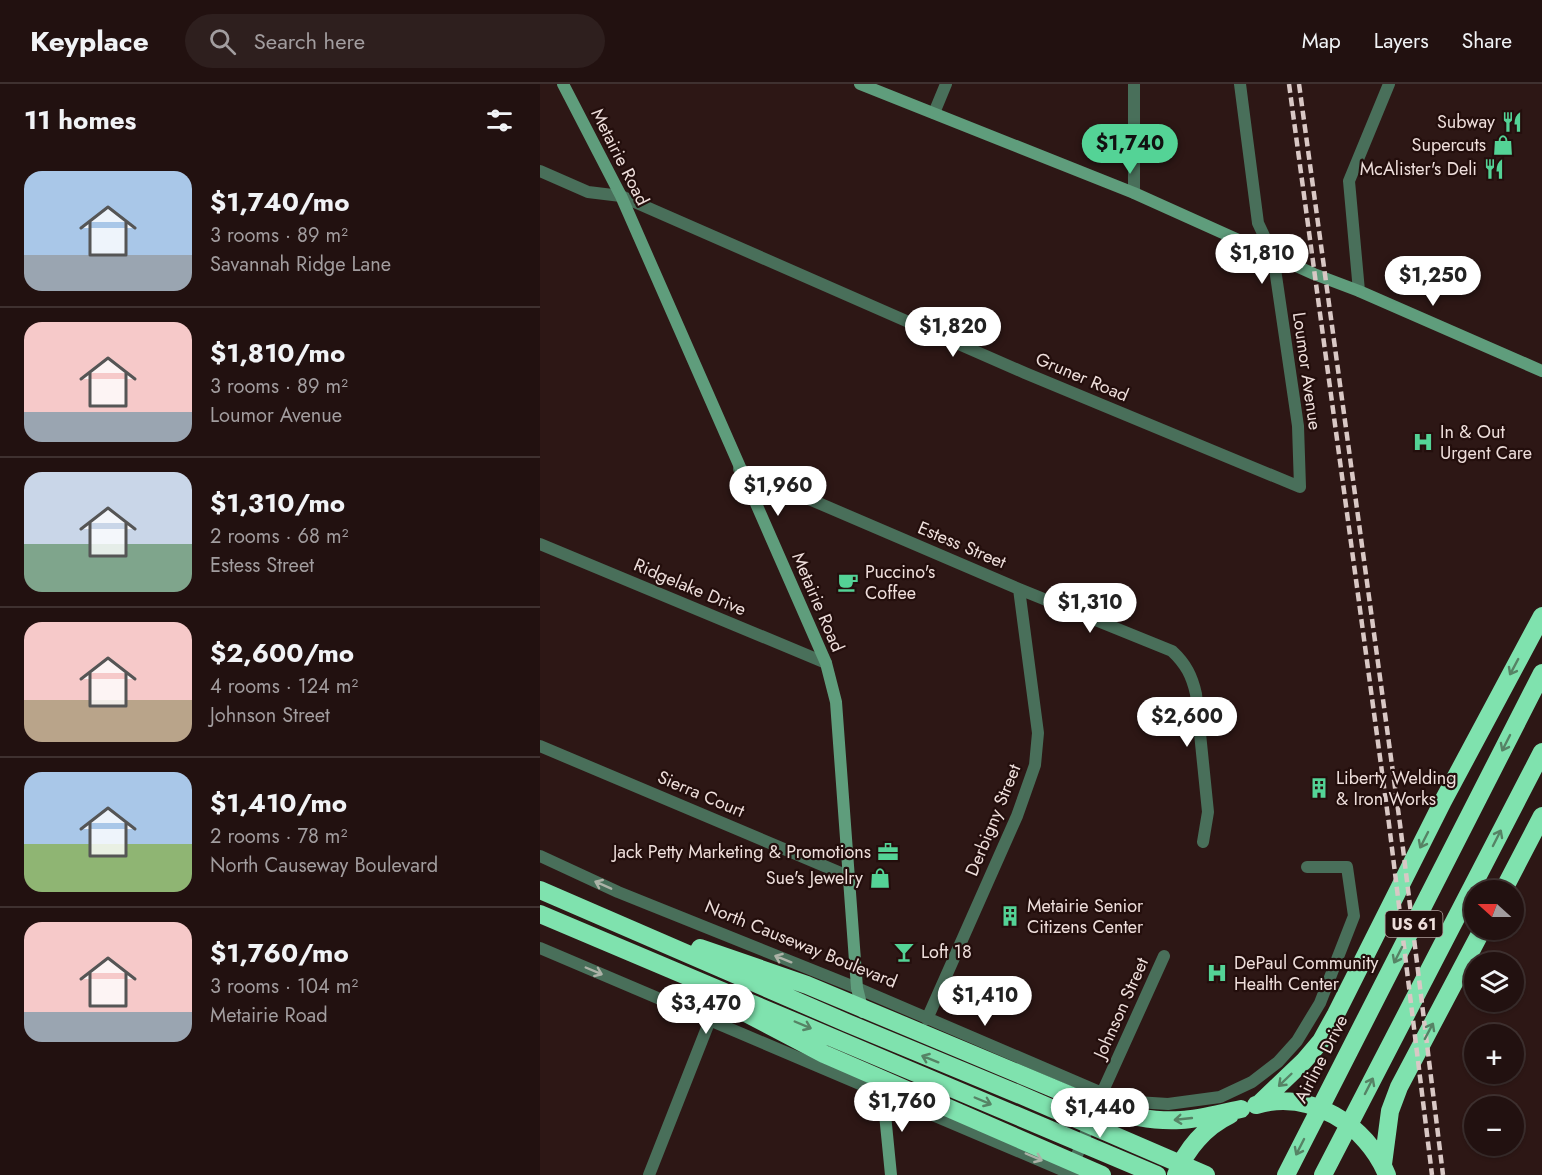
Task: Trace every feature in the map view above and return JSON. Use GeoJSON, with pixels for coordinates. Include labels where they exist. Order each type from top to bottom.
{"type":"FeatureCollection","features":[{"type":"Feature","properties":{"kind":"highway"},"geometry":{"type":"LineString","coordinates":[[1260,1104],[1304,1061],[1326,1032],[1443,801],[1542,616]]}},
{"type":"Feature","properties":{"kind":"highway","name":"Airline Drive"},"geometry":{"type":"LineString","coordinates":[[1286,1175],[1542,673]]}},
{"type":"Feature","properties":{"kind":"highway","name":"US 61"},"geometry":{"type":"LineString","coordinates":[[1323,1175],[1542,752]]}},
{"type":"Feature","properties":{"kind":"highway"},"geometry":{"type":"LineString","coordinates":[[1509,880],[1542,816]]}},
{"type":"Feature","properties":{"kind":"highway"},"geometry":{"type":"LineString","coordinates":[[540,890],[1206,1175]]}},
{"type":"Feature","properties":{"kind":"highway"},"geometry":{"type":"LineString","coordinates":[[540,914],[1157,1175]]}},
{"type":"Feature","properties":{"kind":"highway"},"geometry":{"type":"LineString","coordinates":[[621,925],[742,961],[807,985],[1098,1107],[1127,1116],[1155,1120],[1182,1120],[1260,1104],[1293,1102],[1309,1105],[1332,1114],[1365,1138],[1385,1170]]}},
{"type":"Feature","properties":{"kind":"highway"},"geometry":{"type":"LineString","coordinates":[[1385,1170],[1390,1111],[1400,1087],[1477,940]]}},
{"type":"Feature","properties":{"kind":"highway"},"geometry":{"type":"LineString","coordinates":[[614,945],[824,1054],[1102,1175]]}},
{"type":"Feature","properties":{"kind":"highway"},"geometry":{"type":"LineString","coordinates":[[1176,1175],[1191,1147],[1205,1131],[1241,1109]]}},
{"type":"Feature","properties":{"kind":"main road","name":"Metairie Road"},"geometry":{"type":"LineString","coordinates":[[563,84],[621,196],[826,663],[836,702],[857,988],[883,1094],[891,1175]]}},
{"type":"Feature","properties":{"kind":"main road"},"geometry":{"type":"LineString","coordinates":[[860,84],[1134,193],[1314,274],[1359,291],[1542,371]]}},
{"type":"Feature","properties":{"kind":"street"},"geometry":{"type":"LineString","coordinates":[[934,113],[946,84]]}},
{"type":"Feature","properties":{"kind":"street"},"geometry":{"type":"LineString","coordinates":[[1134,84],[1134,193]]}},
{"type":"Feature","properties":{"kind":"street","name":"Loumor Avenue"},"geometry":{"type":"LineString","coordinates":[[1240,84],[1258,223],[1273,255],[1298,426],[1300,487]]}},
{"type":"Feature","properties":{"kind":"street"},"geometry":{"type":"LineString","coordinates":[[1359,291],[1349,181],[1389,84]]}},
{"type":"Feature","properties":{"kind":"street","name":"Gruner Road"},"geometry":{"type":"LineString","coordinates":[[540,171],[588,192],[621,196],[1025,373],[1300,487]]}},
{"type":"Feature","properties":{"kind":"street","name":"Estess Street"},"geometry":{"type":"LineString","coordinates":[[739,469],[1019,589],[1172,651],[1184,662],[1191,675],[1196,694],[1208,813],[1203,842]]}},
{"type":"Feature","properties":{"kind":"street","name":"Ridgelake Drive"},"geometry":{"type":"LineString","coordinates":[[540,544],[826,663]]}},
{"type":"Feature","properties":{"kind":"street","name":"Derbigny Street"},"geometry":{"type":"LineString","coordinates":[[927,1019],[1017,816],[1035,765],[1038,733],[1019,589]]}},
{"type":"Feature","properties":{"kind":"street","name":"Sierra Court"},"geometry":{"type":"LineString","coordinates":[[540,746],[848,876]]}},
{"type":"Feature","properties":{"kind":"street","name":"North Causeway Boulevard"},"geometry":{"type":"LineString","coordinates":[[540,856],[618,892],[857,988],[1102,1093],[1136,1102],[1167,1104],[1220,1097],[1260,1075],[1278,1062],[1297,1041],[1320,1003],[1354,916],[1347,867],[1306,867]]}},
{"type":"Feature","properties":{"kind":"street"},"geometry":{"type":"LineString","coordinates":[[540,948],[1071,1174]]}},
{"type":"Feature","properties":{"kind":"street","name":"Johnson Street"},"geometry":{"type":"LineString","coordinates":[[1071,1174],[1102,1093],[1164,956]]}},
{"type":"Feature","properties":{"kind":"street"},"geometry":{"type":"LineString","coordinates":[[649,1175],[710,1020]]}},
{"type":"Feature","properties":{"kind":"railway"},"geometry":{"type":"LineString","coordinates":[[1289,84],[1389,824],[1432,1175]]}},
{"type":"Feature","properties":{"kind":"railway"},"geometry":{"type":"LineString","coordinates":[[1299,84],[1400,824],[1443,1175]]}},
{"type":"Feature","properties":{"kind":"place","name":"Subway"},"geometry":{"type":"Point","coordinates":[1512,122]}},
{"type":"Feature","properties":{"kind":"place","name":"Supercuts"},"geometry":{"type":"Point","coordinates":[1503,145]}},
{"type":"Feature","properties":{"kind":"place","name":"McAlister's Deli"},"geometry":{"type":"Point","coordinates":[1494,169]}},
{"type":"Feature","properties":{"kind":"place","name":"In & Out Urgent Care"},"geometry":{"type":"Point","coordinates":[1423,442]}},
{"type":"Feature","properties":{"kind":"place","name":"Puccino's Coffee"},"geometry":{"type":"Point","coordinates":[848,582]}},
{"type":"Feature","properties":{"kind":"place","name":"Liberty Welding & Iron Works"},"geometry":{"type":"Point","coordinates":[1319,788]}},
{"type":"Feature","properties":{"kind":"place","name":"Jack Petty Marketing & Promotions"},"geometry":{"type":"Point","coordinates":[888,852]}},
{"type":"Feature","properties":{"kind":"place","name":"Sue's Jewelry"},"geometry":{"type":"Point","coordinates":[880,878]}},
{"type":"Feature","properties":{"kind":"place","name":"Metairie Senior Citizens Center"},"geometry":{"type":"Point","coordinates":[1010,916]}},
{"type":"Feature","properties":{"kind":"place","name":"Loft 18"},"geometry":{"type":"Point","coordinates":[904,952]}},
{"type":"Feature","properties":{"kind":"place","name":"DePaul Community Health Center"},"geometry":{"type":"Point","coordinates":[1217,973]}}]}
